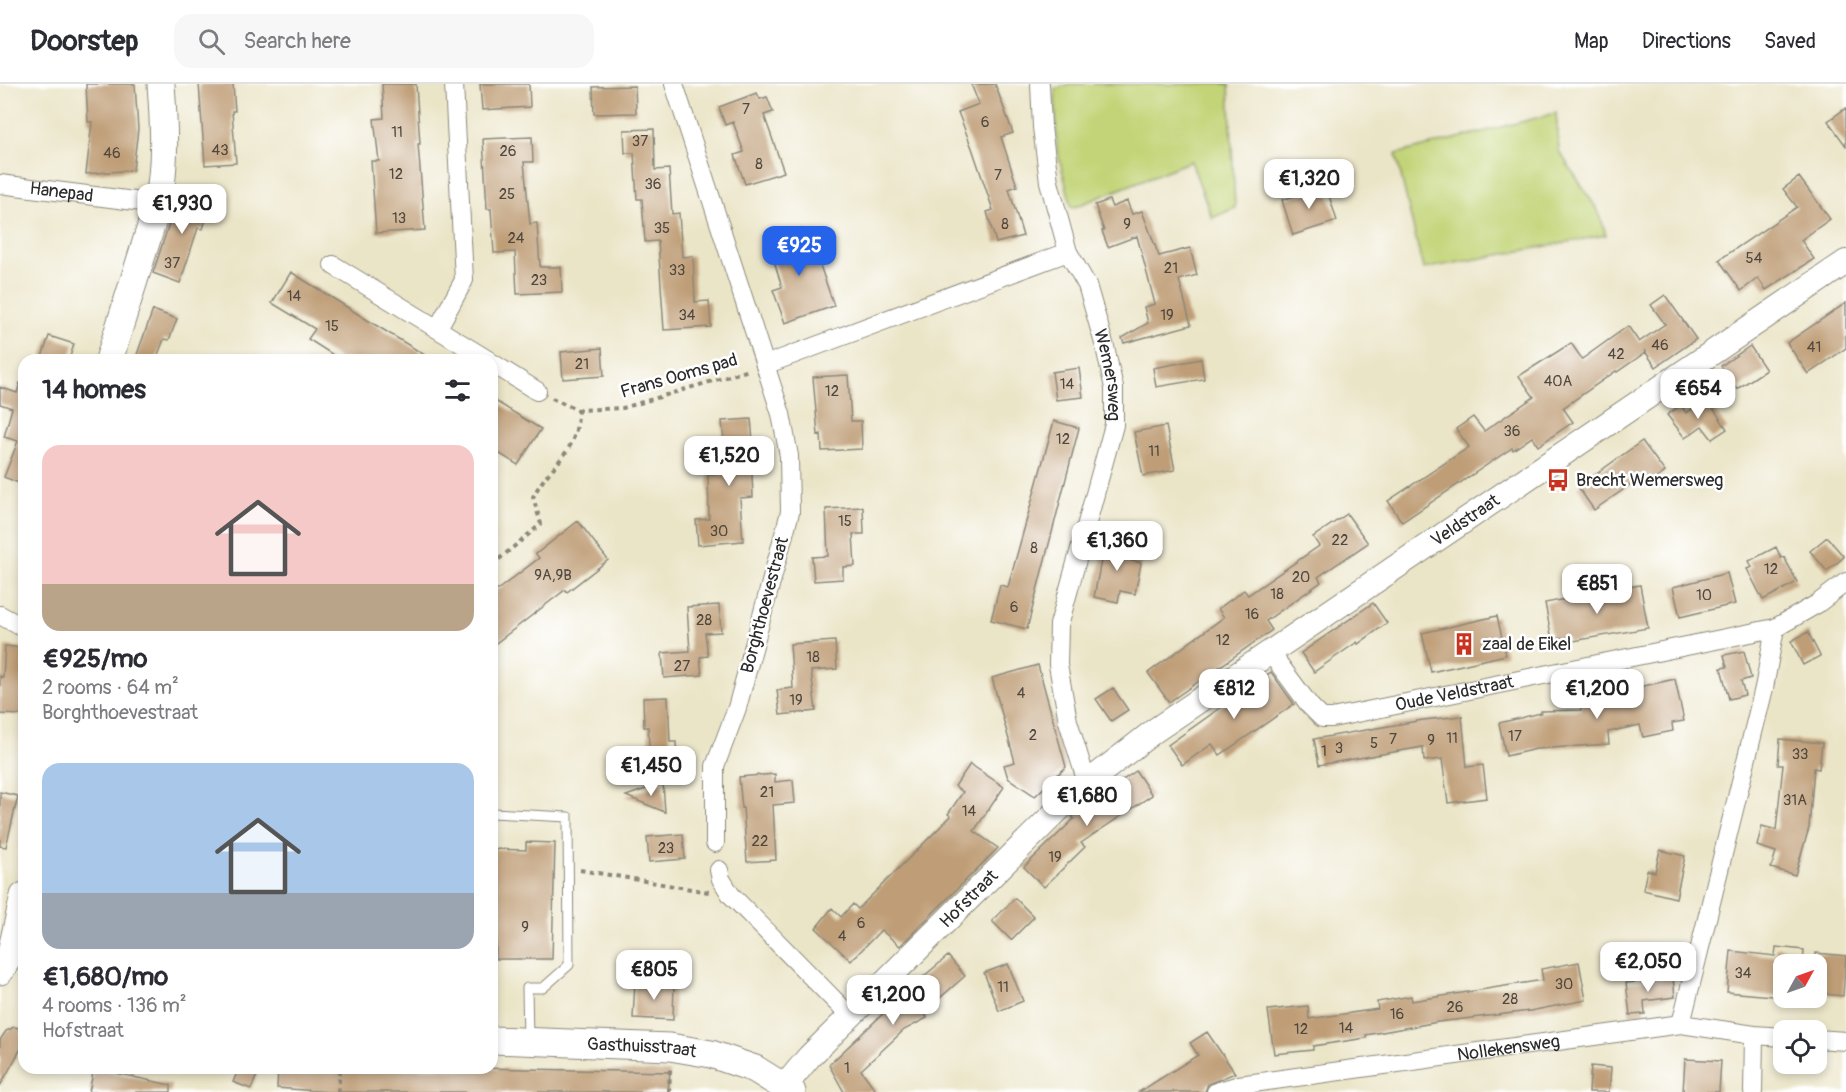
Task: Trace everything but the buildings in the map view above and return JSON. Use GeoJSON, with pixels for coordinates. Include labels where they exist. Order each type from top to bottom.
{"type":"FeatureCollection","features":[{"type":"Feature","properties":{"kind":"main road"},"geometry":{"type":"LineString","coordinates":[[111,354],[158,204],[164,165],[160,84]]}},
{"type":"Feature","properties":{"kind":"main road"},"geometry":{"type":"LineString","coordinates":[[9,958],[18,921]]}},
{"type":"Feature","properties":{"kind":"main road","name":"Gasthuisstraat"},"geometry":{"type":"LineString","coordinates":[[498,1040],[670,1047],[711,1054],[755,1069],[788,1089]]}},
{"type":"Feature","properties":{"kind":"street"},"geometry":{"type":"LineString","coordinates":[[438,328],[464,280],[454,84]]}},
{"type":"Feature","properties":{"kind":"street","name":"Borghthoevestraat"},"geometry":{"type":"LineString","coordinates":[[674,84],[781,414],[789,456],[790,512],[737,708],[715,766],[714,843]]}},
{"type":"Feature","properties":{"kind":"street","name":"Wemersweg"},"geometry":{"type":"LineString","coordinates":[[1040,84],[1042,127],[1049,182],[1068,252],[1088,285],[1114,388],[1114,425],[1059,625],[1058,665],[1068,721],[1087,783]]}},
{"type":"Feature","properties":{"kind":"street","name":"Hanepad"},"geometry":{"type":"LineString","coordinates":[[0,184],[158,204]]}},
{"type":"Feature","properties":{"kind":"street"},"geometry":{"type":"LineString","coordinates":[[765,365],[1068,252]]}},
{"type":"Feature","properties":{"kind":"street","name":"Veldstraat"},"geometry":{"type":"LineString","coordinates":[[1087,783],[1154,731],[1846,262]]}},
{"type":"Feature","properties":{"kind":"street"},"geometry":{"type":"LineString","coordinates":[[333,265],[479,354]]}},
{"type":"Feature","properties":{"kind":"street"},"geometry":{"type":"LineString","coordinates":[[498,367],[537,391]]}},
{"type":"Feature","properties":{"kind":"street","name":"Oude Veldstraat"},"geometry":{"type":"LineString","coordinates":[[1270,652],[1310,706],[1322,718],[1332,718],[1775,628],[1817,604],[1846,582]]}},
{"type":"Feature","properties":{"kind":"street"},"geometry":{"type":"LineString","coordinates":[[0,615],[18,625]]}},
{"type":"Feature","properties":{"kind":"street"},"geometry":{"type":"LineString","coordinates":[[1681,1024],[1764,688],[1775,628]]}},
{"type":"Feature","properties":{"kind":"street","name":"Hofstraat"},"geometry":{"type":"LineString","coordinates":[[788,1089],[809,1057],[1087,783]]}},
{"type":"Feature","properties":{"kind":"street"},"geometry":{"type":"LineString","coordinates":[[719,870],[730,895],[850,1016]]}},
{"type":"Feature","properties":{"kind":"street","name":"Nollekensweg"},"geometry":{"type":"LineString","coordinates":[[1216,1092],[1681,1024],[1773,1036]]}},
{"type":"Feature","properties":{"kind":"street"},"geometry":{"type":"LineString","coordinates":[[1753,1092],[1754,1035]]}},
{"type":"Feature","properties":{"kind":"street"},"geometry":{"type":"LineString","coordinates":[[1827,1040],[1846,1041]]}},
{"type":"Feature","properties":{"kind":"lane"},"geometry":{"type":"LineString","coordinates":[[498,813],[568,817],[569,965],[543,988],[527,988],[528,1041]]}},
{"type":"Feature","properties":{"kind":"path","name":"Frans Ooms pad"},"geometry":{"type":"LineString","coordinates":[[578,410],[623,408],[765,365]]}},
{"type":"Feature","properties":{"kind":"path"},"geometry":{"type":"LineString","coordinates":[[498,560],[541,524],[532,497],[540,482],[567,454],[578,427],[578,410],[537,391]]}},
{"type":"Feature","properties":{"kind":"path"},"geometry":{"type":"LineString","coordinates":[[568,868],[730,895]]}},
{"type":"Feature","properties":{"kind":"path"},"geometry":{"type":"LineString","coordinates":[[338,1092],[340,1074]]}},
{"type":"Feature","properties":{"kind":"green space"},"geometry":{"type":"Polygon","coordinates":[[[1069,84],[1229,84],[1235,208],[1212,218],[1191,161],[1072,208],[1057,150],[1055,89],[1069,84]]]}},
{"type":"Feature","properties":{"kind":"green space"},"geometry":{"type":"Polygon","coordinates":[[[1556,113],[1559,151],[1599,212],[1606,235],[1423,269],[1396,154],[1556,113]]]}},
{"type":"Feature","properties":{"kind":"place","name":"Brecht Wemersweg"},"geometry":{"type":"Point","coordinates":[1558,480]}},
{"type":"Feature","properties":{"kind":"place","name":"zaal de Eikel"},"geometry":{"type":"Point","coordinates":[1464,644]}}]}
